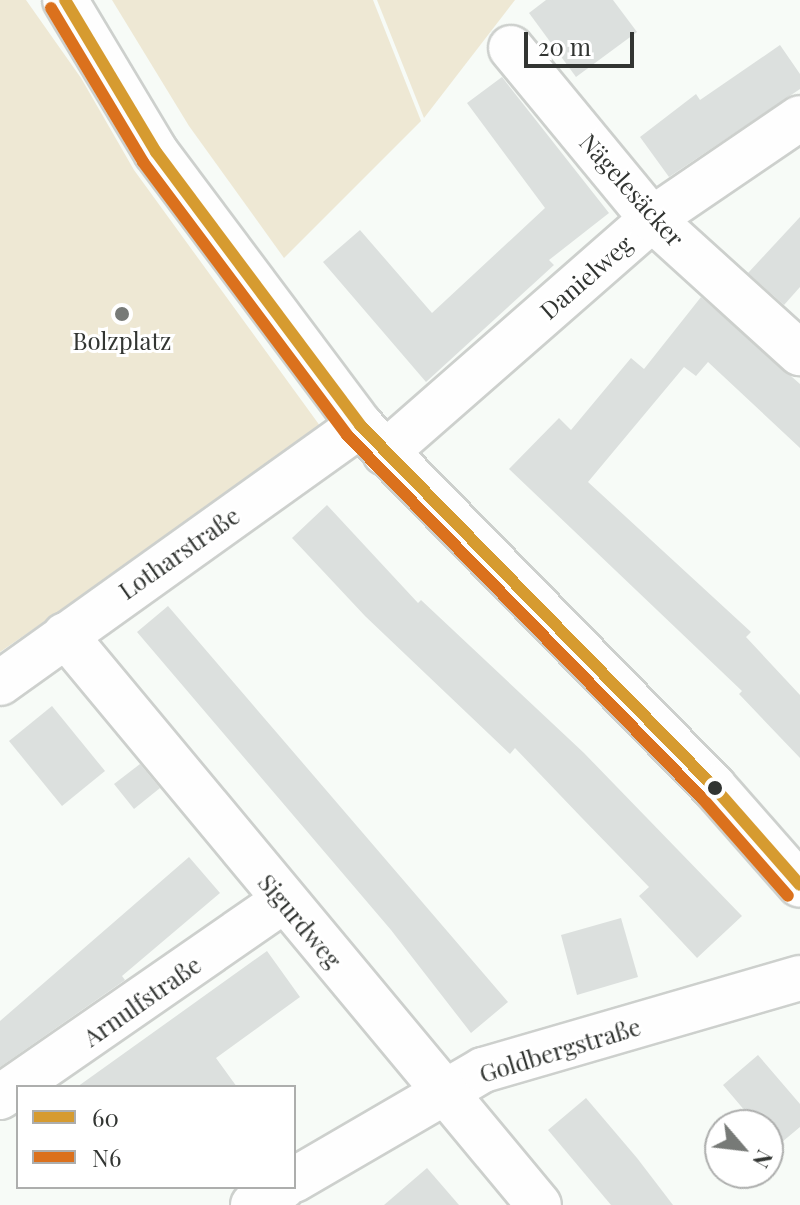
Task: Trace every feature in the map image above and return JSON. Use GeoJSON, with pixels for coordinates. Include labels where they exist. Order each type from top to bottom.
{"type":"FeatureCollection","features":[{"type":"Feature","properties":{"kind":"street"},"geometry":{"type":"LineString","coordinates":[[65,0],[156,152],[373,439],[714,787],[800,885]]}},
{"type":"Feature","properties":{"kind":"street","name":"Nägelesäcker"},"geometry":{"type":"LineString","coordinates":[[511,48],[652,219],[800,353]]}},
{"type":"Feature","properties":{"kind":"street","name":"Danielweg"},"geometry":{"type":"LineString","coordinates":[[373,439],[652,219],[800,118]]}},
{"type":"Feature","properties":{"kind":"street","name":"Lotharstraße"},"geometry":{"type":"LineString","coordinates":[[0,683],[65,635],[373,439]]}},
{"type":"Feature","properties":{"kind":"street","name":"Sigurdweg"},"geometry":{"type":"LineString","coordinates":[[65,635],[282,902],[539,1205]]}},
{"type":"Feature","properties":{"kind":"street","name":"Arnulfstraße"},"geometry":{"type":"LineString","coordinates":[[17,1085],[282,902]]}},
{"type":"Feature","properties":{"kind":"street","name":"Goldbergstraße"},"geometry":{"type":"LineString","coordinates":[[296,1179],[483,1070],[800,978]]}},
{"type":"Feature","properties":{"kind":"street"},"geometry":{"type":"LineString","coordinates":[[253,1205],[280,1189]]}},
{"type":"Feature","properties":{"kind":"shaded area"},"geometry":{"type":"Polygon","coordinates":[[[0,0],[26,0],[81,78],[134,170],[323,430],[0,652],[0,0]]]}},
{"type":"Feature","properties":{"kind":"shaded area"},"geometry":{"type":"Polygon","coordinates":[[[112,0],[373,0],[421,121],[284,258],[189,126],[112,0]]]}},
{"type":"Feature","properties":{"kind":"shaded area"},"geometry":{"type":"Polygon","coordinates":[[[377,0],[515,0],[424,118],[377,0]]]}},
{"type":"Feature","properties":{"kind":"building"},"geometry":{"type":"Polygon","coordinates":[[[546,0],[613,0],[637,32],[576,77],[529,13],[546,0]]]}},
{"type":"Feature","properties":{"kind":"building"},"geometry":{"type":"Polygon","coordinates":[[[780,45],[800,74],[800,89],[669,177],[640,137],[696,94],[700,100],[780,45]]]}},
{"type":"Feature","properties":{"kind":"building"},"geometry":{"type":"Polygon","coordinates":[[[502,77],[609,213],[549,260],[554,265],[426,382],[323,262],[360,230],[432,313],[545,208],[467,103],[502,77]]]}},
{"type":"Feature","properties":{"kind":"building"},"geometry":{"type":"Polygon","coordinates":[[[800,217],[800,287],[784,305],[748,273],[800,217]]]}},
{"type":"Feature","properties":{"kind":"building"},"geometry":{"type":"Polygon","coordinates":[[[701,297],[800,384],[800,448],[708,362],[696,376],[684,367],[588,482],[751,632],[746,637],[800,695],[800,758],[739,694],[742,691],[509,469],[559,418],[571,430],[631,358],[644,369],[701,297]]]}},
{"type":"Feature","properties":{"kind":"building"},"geometry":{"type":"Polygon","coordinates":[[[327,505],[418,603],[421,600],[584,753],[742,916],[697,958],[639,896],[649,887],[515,748],[510,754],[365,616],[292,538],[327,505]]]}},
{"type":"Feature","properties":{"kind":"building"},"geometry":{"type":"Polygon","coordinates":[[[168,606],[508,1002],[471,1033],[391,930],[137,632],[168,606]]]}},
{"type":"Feature","properties":{"kind":"building"},"geometry":{"type":"Polygon","coordinates":[[[52,706],[105,771],[62,806],[9,741],[52,706]]]}},
{"type":"Feature","properties":{"kind":"building"},"geometry":{"type":"Polygon","coordinates":[[[140,764],[160,788],[134,809],[114,784],[140,764]]]}},
{"type":"Feature","properties":{"kind":"building"},"geometry":{"type":"Polygon","coordinates":[[[189,857],[220,893],[122,976],[125,980],[0,1067],[0,1021],[189,857]]]}},
{"type":"Feature","properties":{"kind":"building"},"geometry":{"type":"Polygon","coordinates":[[[621,918],[638,977],[577,995],[561,935],[621,918]]]}},
{"type":"Feature","properties":{"kind":"building"},"geometry":{"type":"Polygon","coordinates":[[[267,951],[300,997],[216,1058],[236,1085],[80,1085],[267,951]]]}},
{"type":"Feature","properties":{"kind":"building"},"geometry":{"type":"Polygon","coordinates":[[[758,1055],[800,1104],[800,1127],[784,1140],[784,1109],[743,1109],[723,1085],[758,1055]]]}},
{"type":"Feature","properties":{"kind":"building"},"geometry":{"type":"Polygon","coordinates":[[[586,1098],[673,1205],[611,1205],[548,1130],[586,1098]]]}},
{"type":"Feature","properties":{"kind":"building"},"geometry":{"type":"Polygon","coordinates":[[[427,1168],[459,1205],[384,1205],[427,1168]]]}},
{"type":"Feature","properties":{"kind":"transit line","name":"60"},"geometry":{"type":"LineString","coordinates":[[65,0],[156,152],[360,425],[714,787],[800,885]]}},
{"type":"Feature","properties":{"kind":"transit line","name":"N6"},"geometry":{"type":"LineString","coordinates":[[51,8],[143,162],[347,435],[702,798],[788,896]]}},
{"type":"Feature","properties":{"kind":"place","name":"Bolzplatz"},"geometry":{"type":"Point","coordinates":[122,314]}}]}
